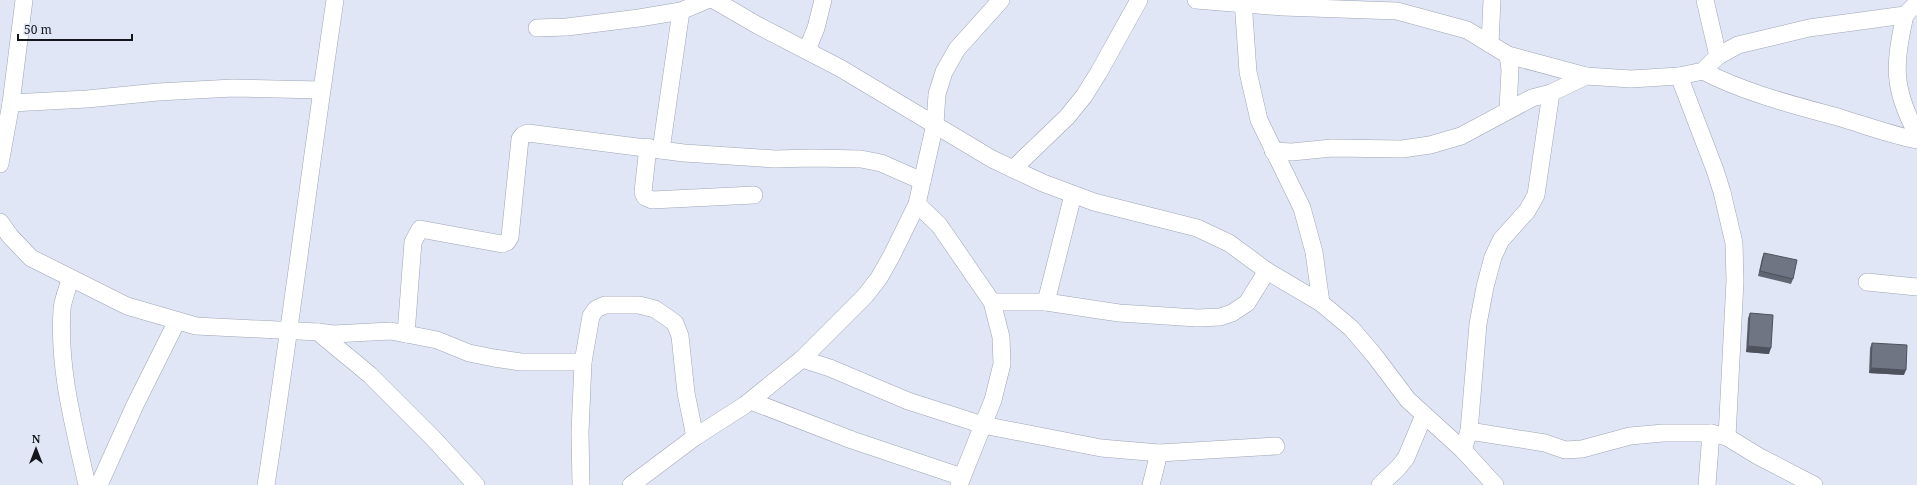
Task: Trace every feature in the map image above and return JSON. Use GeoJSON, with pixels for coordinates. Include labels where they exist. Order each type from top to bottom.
{"type":"FeatureCollection","features":[{"type":"Feature","properties":{"kind":"street"},"geometry":{"type":"LineString","coordinates":[[0,164],[11,103],[24,0]]}},
{"type":"Feature","properties":{"kind":"street"},"geometry":{"type":"LineString","coordinates":[[266,485],[290,332],[321,90],[335,0]]}},
{"type":"Feature","properties":{"kind":"street"},"geometry":{"type":"LineString","coordinates":[[537,28],[568,27],[681,11],[707,0]]}},
{"type":"Feature","properties":{"kind":"street"},"geometry":{"type":"LineString","coordinates":[[714,0],[757,25],[807,50],[935,124],[992,159],[1013,169],[1073,195],[1123,210],[1166,219],[1197,228],[1229,243],[1267,271],[1321,303],[1350,328],[1374,355],[1408,400],[1464,450],[1495,485]]}},
{"type":"Feature","properties":{"kind":"street"},"geometry":{"type":"LineString","coordinates":[[807,50],[816,28],[823,0]]}},
{"type":"Feature","properties":{"kind":"street"},"geometry":{"type":"LineString","coordinates":[[631,485],[695,437],[751,401],[802,359],[865,296],[879,278],[917,204],[935,124],[937,94],[944,72],[957,49],[1001,0]]}},
{"type":"Feature","properties":{"kind":"street"},"geometry":{"type":"LineString","coordinates":[[1013,169],[1067,117],[1084,96],[1139,0]]}},
{"type":"Feature","properties":{"kind":"street"},"geometry":{"type":"LineString","coordinates":[[1196,0],[1244,2],[1283,7],[1397,11],[1467,30],[1508,55],[1586,76],[1631,79],[1679,76],[1703,71],[1718,56],[1738,45],[1763,38],[1845,22],[1904,15],[1917,3]]}},
{"type":"Feature","properties":{"kind":"street"},"geometry":{"type":"LineString","coordinates":[[1490,44],[1492,0]]}},
{"type":"Feature","properties":{"kind":"street"},"geometry":{"type":"LineString","coordinates":[[1704,0],[1718,56]]}},
{"type":"Feature","properties":{"kind":"street"},"geometry":{"type":"LineString","coordinates":[[1244,2],[1244,32],[1248,72],[1259,120],[1302,208],[1309,228],[1320,288],[1321,303]]}},
{"type":"Feature","properties":{"kind":"street"},"geometry":{"type":"LineString","coordinates":[[681,11],[654,148],[643,192],[645,197],[652,200],[754,195]]}},
{"type":"Feature","properties":{"kind":"street"},"geometry":{"type":"LineString","coordinates":[[1904,15],[1897,61],[1898,89],[1905,113],[1917,134]]}},
{"type":"Feature","properties":{"kind":"street"},"geometry":{"type":"LineString","coordinates":[[1508,55],[1510,69],[1508,110]]}},
{"type":"Feature","properties":{"kind":"street"},"geometry":{"type":"LineString","coordinates":[[1703,71],[1725,82],[1796,106],[1857,123],[1887,134],[1917,140]]}},
{"type":"Feature","properties":{"kind":"street"},"geometry":{"type":"LineString","coordinates":[[1273,151],[1292,152],[1332,148],[1395,149],[1430,145],[1461,136],[1532,98],[1551,93],[1586,76]]}},
{"type":"Feature","properties":{"kind":"street"},"geometry":{"type":"LineString","coordinates":[[1679,76],[1715,170],[1734,243],[1734,281],[1719,435],[1707,485]]}},
{"type":"Feature","properties":{"kind":"street"},"geometry":{"type":"LineString","coordinates":[[11,103],[87,100],[158,92],[225,89],[321,90]]}},
{"type":"Feature","properties":{"kind":"street"},"geometry":{"type":"LineString","coordinates":[[1464,450],[1469,431],[1478,324],[1485,287],[1493,257],[1501,240],[1527,211],[1536,195],[1551,93]]}},
{"type":"Feature","properties":{"kind":"street"},"geometry":{"type":"LineString","coordinates":[[406,334],[413,242],[420,229],[502,244],[507,242],[510,237],[520,139],[523,135],[528,133],[654,148],[775,159],[812,158],[861,160],[881,163],[922,181]]}},
{"type":"Feature","properties":{"kind":"street"},"geometry":{"type":"LineString","coordinates":[[1046,302],[1073,195]]}},
{"type":"Feature","properties":{"kind":"street"},"geometry":{"type":"LineString","coordinates":[[751,401],[960,481],[992,400],[1002,364],[1001,336],[992,302],[939,225],[917,204]]}},
{"type":"Feature","properties":{"kind":"street"},"geometry":{"type":"LineString","coordinates":[[0,222],[10,236],[31,258],[70,279],[127,306],[196,326],[333,334],[391,331],[437,340],[469,353],[494,358],[521,362],[583,362]]}},
{"type":"Feature","properties":{"kind":"street"},"geometry":{"type":"LineString","coordinates":[[992,302],[1046,302],[1119,313],[1197,318],[1220,317],[1232,313],[1247,303],[1267,271]]}},
{"type":"Feature","properties":{"kind":"street"},"geometry":{"type":"LineString","coordinates":[[70,279],[62,308],[63,365],[71,420],[87,485]]}},
{"type":"Feature","properties":{"kind":"street"},"geometry":{"type":"LineString","coordinates":[[1867,282],[1917,287]]}},
{"type":"Feature","properties":{"kind":"street"},"geometry":{"type":"LineString","coordinates":[[581,485],[580,432],[583,362],[591,316],[596,308],[605,305],[639,305],[655,309],[667,316],[678,327],[686,393],[695,437]]}},
{"type":"Feature","properties":{"kind":"street"},"geometry":{"type":"LineString","coordinates":[[99,485],[135,405],[177,321]]}},
{"type":"Feature","properties":{"kind":"street"},"geometry":{"type":"LineString","coordinates":[[318,332],[370,375],[432,437],[476,485]]}},
{"type":"Feature","properties":{"kind":"street"},"geometry":{"type":"LineString","coordinates":[[802,359],[830,368],[908,401],[983,424],[1101,448],[1159,453],[1276,446]]}},
{"type":"Feature","properties":{"kind":"street"},"geometry":{"type":"LineString","coordinates":[[1380,485],[1406,458],[1424,415]]}},
{"type":"Feature","properties":{"kind":"street"},"geometry":{"type":"LineString","coordinates":[[1469,431],[1545,444],[1565,450],[1582,449],[1630,436],[1663,433],[1719,435],[1814,485]]}},
{"type":"Feature","properties":{"kind":"street"},"geometry":{"type":"LineString","coordinates":[[1151,485],[1159,453]]}},
{"type":"Feature","properties":{"kind":"building"},"geometry":{"type":"Polygon","coordinates":[[[1764,253],[1797,260],[1793,279],[1760,271],[1764,253]]]}},
{"type":"Feature","properties":{"kind":"building"},"geometry":{"type":"Polygon","coordinates":[[[1750,313],[1773,315],[1771,348],[1748,346],[1750,313]]]}},
{"type":"Feature","properties":{"kind":"building"},"geometry":{"type":"Polygon","coordinates":[[[1872,343],[1907,345],[1906,370],[1871,368],[1872,343]]]}}]}
